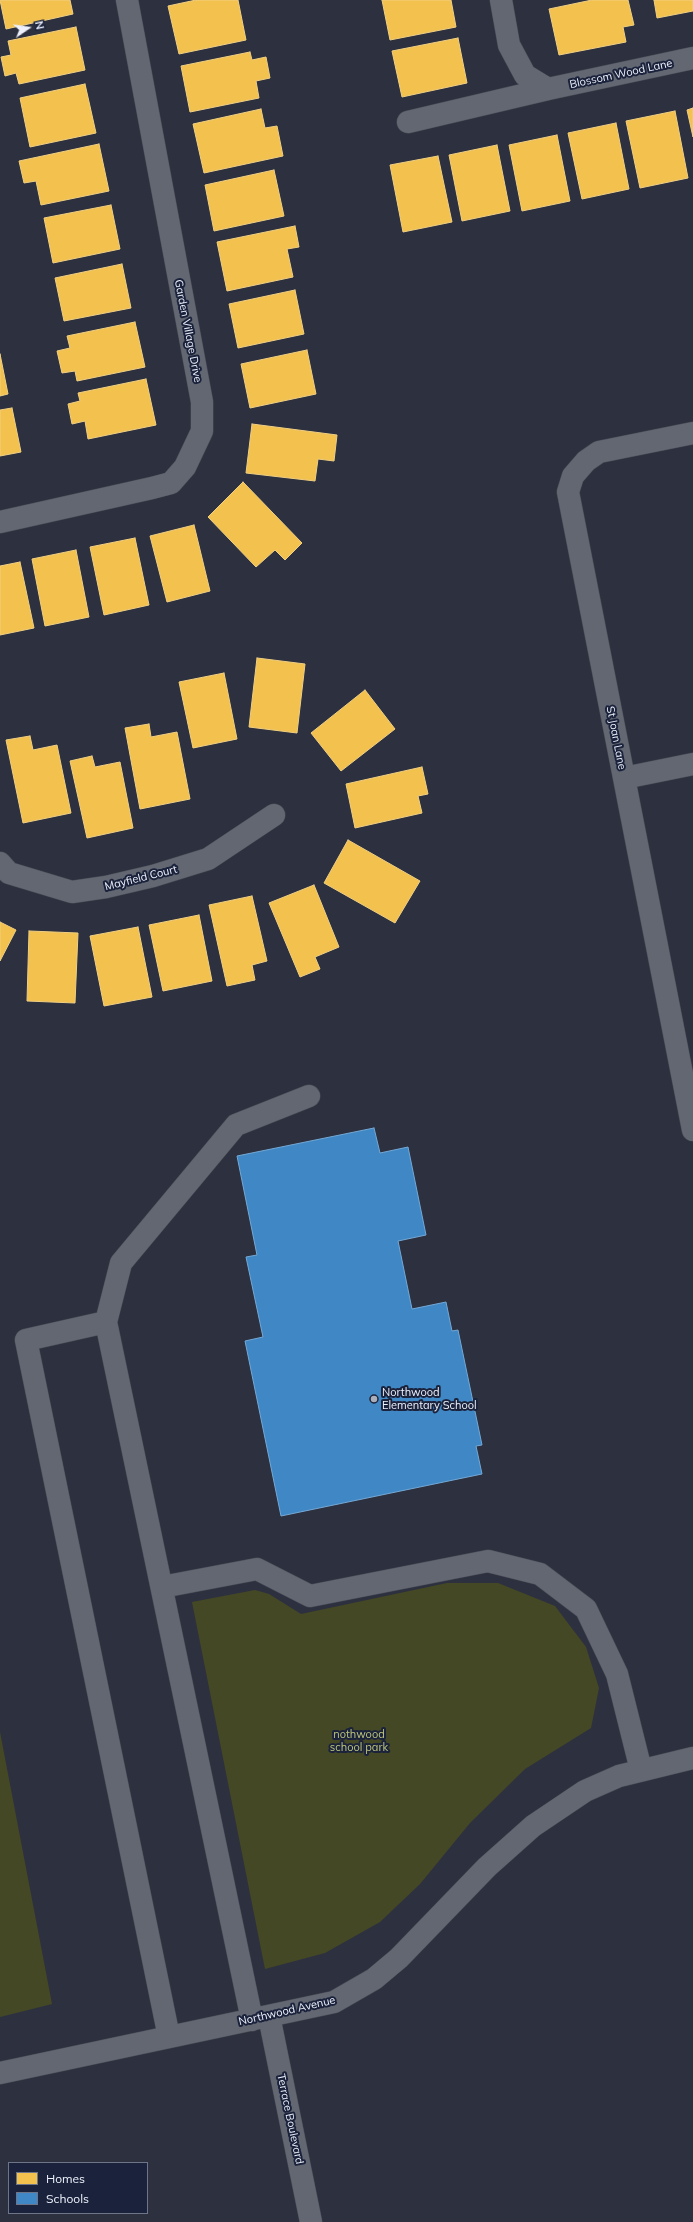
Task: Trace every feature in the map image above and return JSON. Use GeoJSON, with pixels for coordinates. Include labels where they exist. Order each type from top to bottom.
{"type":"FeatureCollection","features":[{"type":"Feature","properties":{"kind":"street","name":"Garden Village Drive"},"geometry":{"type":"LineString","coordinates":[[0,522],[171,483],[185,467],[202,431],[202,402],[127,0]]}},
{"type":"Feature","properties":{"kind":"street"},"geometry":{"type":"LineString","coordinates":[[501,0],[509,44],[525,75],[548,89]]}},
{"type":"Feature","properties":{"kind":"street","name":"Blossom Wood Lane"},"geometry":{"type":"LineString","coordinates":[[408,122],[548,89],[693,58]]}},
{"type":"Feature","properties":{"kind":"street","name":"St Joan Lane"},"geometry":{"type":"LineString","coordinates":[[693,433],[599,452],[586,460],[573,476],[568,492],[624,778],[690,1097],[693,1130]]}},
{"type":"Feature","properties":{"kind":"street"},"geometry":{"type":"LineString","coordinates":[[624,778],[693,764]]}},
{"type":"Feature","properties":{"kind":"street","name":"Mayfield Court"},"geometry":{"type":"LineString","coordinates":[[0,863],[9,873],[72,892],[106,887],[153,876],[208,858],[274,815]]}},
{"type":"Feature","properties":{"kind":"street"},"geometry":{"type":"LineString","coordinates":[[169,2037],[26,1340],[106,1322],[121,1263],[236,1124],[309,1096]]}},
{"type":"Feature","properties":{"kind":"street","name":"Terrace Boulevard"},"geometry":{"type":"LineString","coordinates":[[106,1322],[162,1587],[260,2018],[311,2222]]}},
{"type":"Feature","properties":{"kind":"street"},"geometry":{"type":"LineString","coordinates":[[162,1587],[257,1569],[310,1596],[488,1561],[540,1574],[586,1610],[617,1674],[641,1770]]}},
{"type":"Feature","properties":{"kind":"street","name":"Northwood Avenue"},"geometry":{"type":"LineString","coordinates":[[0,2073],[334,2002],[374,1979],[399,1958],[487,1867],[533,1826],[586,1791],[619,1776],[693,1758]]}},
{"type":"Feature","properties":{"kind":"green space","name":"nothwood school park"},"geometry":{"type":"Polygon","coordinates":[[[447,1583],[498,1583],[555,1606],[586,1647],[599,1688],[591,1728],[525,1769],[470,1823],[420,1884],[380,1922],[325,1953],[265,1969],[192,1602],[255,1590],[269,1594],[301,1614],[447,1583]]]}},
{"type":"Feature","properties":{"kind":"green space"},"geometry":{"type":"Polygon","coordinates":[[[0,1732],[52,2004],[0,2017],[0,1732]]]}},
{"type":"Feature","properties":{"kind":"building: Homes"},"geometry":{"type":"Polygon","coordinates":[[[0,0],[70,0],[73,14],[6,29],[0,0]]]}},
{"type":"Feature","properties":{"kind":"building: Homes"},"geometry":{"type":"Polygon","coordinates":[[[196,0],[238,0],[246,40],[179,54],[168,6],[196,0]]]}},
{"type":"Feature","properties":{"kind":"building: Homes"},"geometry":{"type":"Polygon","coordinates":[[[382,0],[451,0],[456,27],[390,40],[382,0]]]}},
{"type":"Feature","properties":{"kind":"building: Homes"},"geometry":{"type":"Polygon","coordinates":[[[592,0],[628,0],[634,25],[623,27],[626,42],[559,55],[549,9],[592,0]]]}},
{"type":"Feature","properties":{"kind":"building: Homes"},"geometry":{"type":"Polygon","coordinates":[[[654,0],[693,0],[693,11],[657,18],[654,0]]]}},
{"type":"Feature","properties":{"kind":"building: Homes"},"geometry":{"type":"Polygon","coordinates":[[[76,27],[85,70],[19,84],[16,73],[5,76],[1,57],[11,55],[8,41],[76,27]]]}},
{"type":"Feature","properties":{"kind":"building: Homes"},"geometry":{"type":"Polygon","coordinates":[[[458,38],[467,83],[402,97],[392,51],[458,38]]]}},
{"type":"Feature","properties":{"kind":"building: Homes"},"geometry":{"type":"Polygon","coordinates":[[[250,52],[252,60],[266,57],[270,78],[256,81],[259,98],[190,112],[181,66],[250,52]]]}},
{"type":"Feature","properties":{"kind":"building: Homes"},"geometry":{"type":"Polygon","coordinates":[[[85,84],[96,133],[30,147],[20,98],[85,84]]]}},
{"type":"Feature","properties":{"kind":"building: Homes"},"geometry":{"type":"Polygon","coordinates":[[[693,108],[693,137],[687,110],[693,108]]]}},
{"type":"Feature","properties":{"kind":"building: Homes"},"geometry":{"type":"Polygon","coordinates":[[[261,109],[265,128],[277,126],[283,156],[204,173],[193,124],[261,109]]]}},
{"type":"Feature","properties":{"kind":"building: Homes"},"geometry":{"type":"Polygon","coordinates":[[[675,111],[688,178],[640,188],[626,121],[675,111]]]}},
{"type":"Feature","properties":{"kind":"building: Homes"},"geometry":{"type":"Polygon","coordinates":[[[616,123],[629,189],[582,199],[568,133],[616,123]]]}},
{"type":"Feature","properties":{"kind":"building: Homes"},"geometry":{"type":"Polygon","coordinates":[[[557,135],[570,201],[522,211],[509,145],[557,135]]]}},
{"type":"Feature","properties":{"kind":"building: Homes"},"geometry":{"type":"Polygon","coordinates":[[[99,144],[109,191],[41,205],[36,181],[24,183],[19,161],[99,144]]]}},
{"type":"Feature","properties":{"kind":"building: Homes"},"geometry":{"type":"Polygon","coordinates":[[[497,145],[510,211],[462,221],[449,155],[497,145]]]}},
{"type":"Feature","properties":{"kind":"building: Homes"},"geometry":{"type":"Polygon","coordinates":[[[438,156],[452,222],[403,232],[390,165],[438,156]]]}},
{"type":"Feature","properties":{"kind":"building: Homes"},"geometry":{"type":"Polygon","coordinates":[[[274,170],[284,216],[214,231],[205,185],[274,170]]]}},
{"type":"Feature","properties":{"kind":"building: Homes"},"geometry":{"type":"Polygon","coordinates":[[[111,205],[120,249],[53,263],[44,218],[111,205]]]}},
{"type":"Feature","properties":{"kind":"building: Homes"},"geometry":{"type":"Polygon","coordinates":[[[295,226],[299,247],[287,249],[293,277],[227,291],[217,242],[295,226]]]}},
{"type":"Feature","properties":{"kind":"building: Homes"},"geometry":{"type":"Polygon","coordinates":[[[122,264],[131,308],[64,321],[55,278],[122,264]]]}},
{"type":"Feature","properties":{"kind":"building: Homes"},"geometry":{"type":"Polygon","coordinates":[[[295,290],[304,334],[238,348],[229,304],[295,290]]]}},
{"type":"Feature","properties":{"kind":"building: Homes"},"geometry":{"type":"Polygon","coordinates":[[[135,322],[145,367],[77,381],[75,371],[62,373],[57,351],[70,348],[67,336],[135,322]]]}},
{"type":"Feature","properties":{"kind":"building: Homes"},"geometry":{"type":"Polygon","coordinates":[[[307,350],[316,394],[250,408],[241,364],[307,350]]]}},
{"type":"Feature","properties":{"kind":"building: Homes"},"geometry":{"type":"Polygon","coordinates":[[[0,354],[8,394],[0,396],[0,354]]]}},
{"type":"Feature","properties":{"kind":"building: Homes"},"geometry":{"type":"Polygon","coordinates":[[[146,379],[156,425],[88,439],[85,421],[72,424],[68,404],[80,401],[78,393],[146,379]]]}},
{"type":"Feature","properties":{"kind":"building: Homes"},"geometry":{"type":"Polygon","coordinates":[[[12,408],[21,452],[0,456],[0,410],[12,408]]]}},
{"type":"Feature","properties":{"kind":"building: Homes"},"geometry":{"type":"Polygon","coordinates":[[[252,424],[337,435],[334,461],[318,459],[315,481],[246,473],[252,424]]]}},
{"type":"Feature","properties":{"kind":"building: Homes"},"geometry":{"type":"Polygon","coordinates":[[[243,482],[302,543],[285,560],[275,550],[256,567],[208,517],[243,482]]]}},
{"type":"Feature","properties":{"kind":"building: Homes"},"geometry":{"type":"Polygon","coordinates":[[[194,525],[210,591],[167,602],[150,536],[194,525]]]}},
{"type":"Feature","properties":{"kind":"building: Homes"},"geometry":{"type":"Polygon","coordinates":[[[135,538],[149,605],[104,615],[90,547],[135,538]]]}},
{"type":"Feature","properties":{"kind":"building: Homes"},"geometry":{"type":"Polygon","coordinates":[[[76,550],[89,617],[45,626],[32,559],[76,550]]]}},
{"type":"Feature","properties":{"kind":"building: Homes"},"geometry":{"type":"Polygon","coordinates":[[[20,562],[34,628],[0,635],[0,566],[20,562]]]}},
{"type":"Feature","properties":{"kind":"building: Homes"},"geometry":{"type":"Polygon","coordinates":[[[257,658],[305,664],[297,733],[249,727],[257,658]]]}},
{"type":"Feature","properties":{"kind":"building: Homes"},"geometry":{"type":"Polygon","coordinates":[[[224,673],[237,739],[193,748],[179,682],[224,673]]]}},
{"type":"Feature","properties":{"kind":"building: Homes"},"geometry":{"type":"Polygon","coordinates":[[[365,690],[395,729],[341,771],[311,733],[365,690]]]}},
{"type":"Feature","properties":{"kind":"building: Homes"},"geometry":{"type":"Polygon","coordinates":[[[149,724],[151,737],[177,732],[190,799],[140,809],[125,728],[149,724]]]}},
{"type":"Feature","properties":{"kind":"building: Homes"},"geometry":{"type":"Polygon","coordinates":[[[30,736],[33,750],[57,745],[71,813],[23,823],[6,740],[30,736]]]}},
{"type":"Feature","properties":{"kind":"building: Homes"},"geometry":{"type":"Polygon","coordinates":[[[92,756],[95,767],[120,762],[133,828],[87,838],[70,761],[92,756]]]}},
{"type":"Feature","properties":{"kind":"building: Homes"},"geometry":{"type":"Polygon","coordinates":[[[422,767],[428,794],[418,796],[422,813],[355,828],[346,784],[422,767]]]}},
{"type":"Feature","properties":{"kind":"building: Homes"},"geometry":{"type":"Polygon","coordinates":[[[348,840],[420,881],[395,923],[324,883],[348,840]]]}},
{"type":"Feature","properties":{"kind":"building: Homes"},"geometry":{"type":"Polygon","coordinates":[[[314,885],[339,947],[315,957],[320,969],[300,977],[269,903],[314,885]]]}},
{"type":"Feature","properties":{"kind":"building: Homes"},"geometry":{"type":"Polygon","coordinates":[[[252,896],[267,961],[252,965],[255,980],[227,986],[209,905],[252,896]]]}},
{"type":"Feature","properties":{"kind":"building: Homes"},"geometry":{"type":"Polygon","coordinates":[[[199,915],[212,981],[163,991],[149,925],[199,915]]]}},
{"type":"Feature","properties":{"kind":"building: Homes"},"geometry":{"type":"Polygon","coordinates":[[[0,922],[16,930],[0,961],[0,922]]]}},
{"type":"Feature","properties":{"kind":"building: Homes"},"geometry":{"type":"Polygon","coordinates":[[[138,927],[152,997],[104,1006],[90,936],[138,927]]]}},
{"type":"Feature","properties":{"kind":"building: Homes"},"geometry":{"type":"Polygon","coordinates":[[[29,931],[78,933],[75,1003],[27,1001],[29,931]]]}},
{"type":"Feature","properties":{"kind":"building: Schools"},"geometry":{"type":"Polygon","coordinates":[[[374,1128],[380,1153],[408,1147],[426,1235],[398,1241],[412,1309],[446,1302],[452,1331],[458,1330],[482,1445],[476,1446],[482,1474],[281,1516],[245,1341],[263,1337],[246,1257],[257,1255],[237,1156],[374,1128]]]}},
{"type":"Feature","properties":{"kind":"place","name":"Northwood Elementary School"},"geometry":{"type":"Point","coordinates":[374,1399]}}]}
